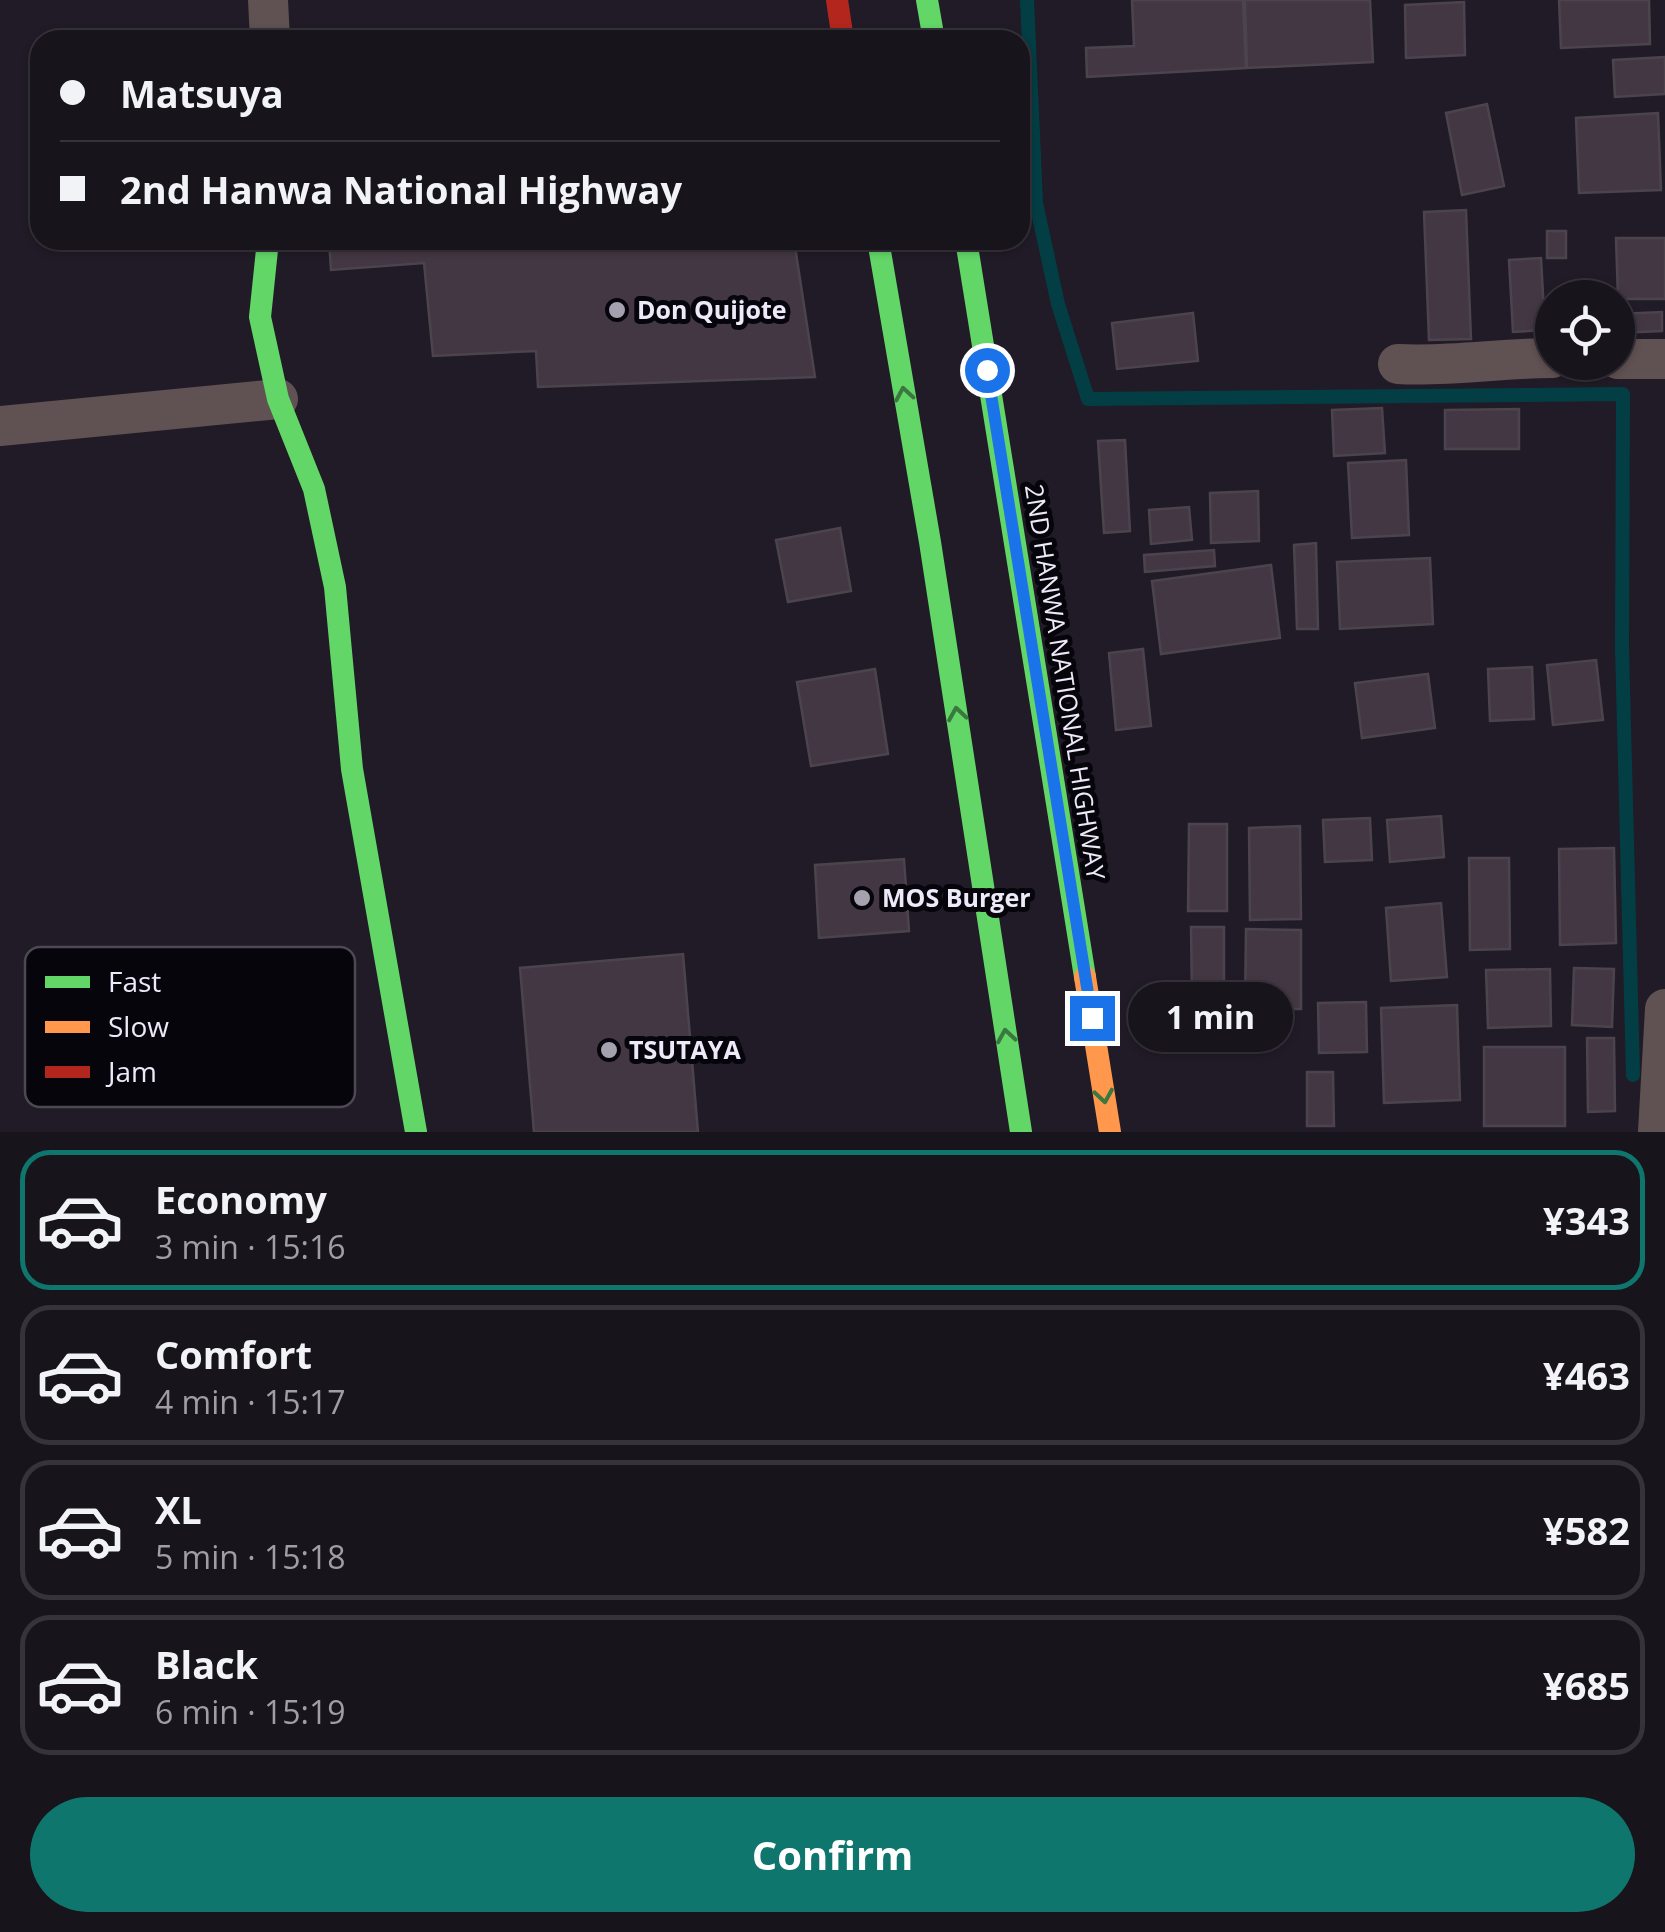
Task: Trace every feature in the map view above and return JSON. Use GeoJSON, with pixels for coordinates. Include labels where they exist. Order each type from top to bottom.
{"type":"FeatureCollection","features":[{"type":"Feature","properties":{"kind":"main road"},"geometry":{"type":"LineString","coordinates":[[836,0],[842,30]]}},
{"type":"Feature","properties":{"kind":"main road"},"geometry":{"type":"LineString","coordinates":[[927,0],[932,30]]}},
{"type":"Feature","properties":{"kind":"main road"},"geometry":{"type":"LineString","coordinates":[[267,250],[260,317],[278,399],[314,489],[336,587],[352,769],[416,1132]]}},
{"type":"Feature","properties":{"kind":"main road"},"geometry":{"type":"LineString","coordinates":[[880,250],[930,542],[1021,1132]]}},
{"type":"Feature","properties":{"kind":"main road","name":"2ND HANWA NATIONAL HIGHWAY"},"geometry":{"type":"LineString","coordinates":[[968,250],[1110,1132]]}},
{"type":"Feature","properties":{"kind":"street"},"geometry":{"type":"LineString","coordinates":[[268,0],[270,30]]}},
{"type":"Feature","properties":{"kind":"street"},"geometry":{"type":"LineString","coordinates":[[1398,364],[1435,366],[1535,358]]}},
{"type":"Feature","properties":{"kind":"street"},"geometry":{"type":"LineString","coordinates":[[1635,358],[1665,359]]}},
{"type":"Feature","properties":{"kind":"street"},"geometry":{"type":"LineString","coordinates":[[0,426],[278,399]]}},
{"type":"Feature","properties":{"kind":"street"},"geometry":{"type":"LineString","coordinates":[[1658,1132],[1665,1010]]}},
{"type":"Feature","properties":{"kind":"building"},"geometry":{"type":"Polygon","coordinates":[[[1132,0],[1243,0],[1246,68],[1087,77],[1086,48],[1134,46],[1132,0]]]}},
{"type":"Feature","properties":{"kind":"building"},"geometry":{"type":"Polygon","coordinates":[[[1245,0],[1370,0],[1373,62],[1247,68],[1245,0]]]}},
{"type":"Feature","properties":{"kind":"building"},"geometry":{"type":"Polygon","coordinates":[[[1559,0],[1649,0],[1650,44],[1561,48],[1559,0]]]}},
{"type":"Feature","properties":{"kind":"building"},"geometry":{"type":"Polygon","coordinates":[[[1464,2],[1465,55],[1406,58],[1405,5],[1464,2]]]}},
{"type":"Feature","properties":{"kind":"building"},"geometry":{"type":"Polygon","coordinates":[[[1665,57],[1665,94],[1615,97],[1613,60],[1665,57]]]}},
{"type":"Feature","properties":{"kind":"building"},"geometry":{"type":"Polygon","coordinates":[[[1487,104],[1504,186],[1462,195],[1446,113],[1487,104]]]}},
{"type":"Feature","properties":{"kind":"building"},"geometry":{"type":"Polygon","coordinates":[[[1658,113],[1661,190],[1579,193],[1576,118],[1658,113]]]}},
{"type":"Feature","properties":{"kind":"building"},"geometry":{"type":"Polygon","coordinates":[[[1466,210],[1471,339],[1429,340],[1424,212],[1466,210]]]}},
{"type":"Feature","properties":{"kind":"building"},"geometry":{"type":"Polygon","coordinates":[[[1547,231],[1566,231],[1566,258],[1547,258],[1547,231]]]}},
{"type":"Feature","properties":{"kind":"building"},"geometry":{"type":"Polygon","coordinates":[[[1616,238],[1665,238],[1665,299],[1635,299],[1635,280],[1617,280],[1616,238]]]}},
{"type":"Feature","properties":{"kind":"building","name":"Don Quijote"},"geometry":{"type":"Polygon","coordinates":[[[330,250],[796,250],[815,377],[538,387],[536,351],[433,356],[424,263],[331,270],[330,250]]]}},
{"type":"Feature","properties":{"kind":"building"},"geometry":{"type":"Polygon","coordinates":[[[1541,258],[1542,280],[1535,280],[1535,331],[1513,332],[1509,260],[1541,258]]]}},
{"type":"Feature","properties":{"kind":"building"},"geometry":{"type":"Polygon","coordinates":[[[1662,312],[1662,331],[1635,332],[1635,313],[1662,312]]]}},
{"type":"Feature","properties":{"kind":"building"},"geometry":{"type":"Polygon","coordinates":[[[1193,313],[1198,361],[1117,369],[1112,323],[1193,313]]]}},
{"type":"Feature","properties":{"kind":"building"},"geometry":{"type":"Polygon","coordinates":[[[1382,408],[1385,453],[1334,456],[1332,410],[1382,408]]]}},
{"type":"Feature","properties":{"kind":"building"},"geometry":{"type":"Polygon","coordinates":[[[1519,409],[1519,449],[1445,449],[1445,410],[1519,409]]]}},
{"type":"Feature","properties":{"kind":"building"},"geometry":{"type":"Polygon","coordinates":[[[1125,440],[1130,531],[1104,533],[1098,441],[1125,440]]]}},
{"type":"Feature","properties":{"kind":"building"},"geometry":{"type":"Polygon","coordinates":[[[1406,460],[1409,535],[1352,538],[1348,463],[1406,460]]]}},
{"type":"Feature","properties":{"kind":"building"},"geometry":{"type":"Polygon","coordinates":[[[1258,491],[1259,541],[1211,543],[1210,493],[1258,491]]]}},
{"type":"Feature","properties":{"kind":"building"},"geometry":{"type":"Polygon","coordinates":[[[1189,507],[1192,540],[1151,544],[1149,510],[1189,507]]]}},
{"type":"Feature","properties":{"kind":"building"},"geometry":{"type":"Polygon","coordinates":[[[840,528],[851,591],[788,602],[776,540],[840,528]]]}},
{"type":"Feature","properties":{"kind":"building"},"geometry":{"type":"Polygon","coordinates":[[[1316,543],[1318,629],[1297,629],[1294,545],[1316,543]]]}},
{"type":"Feature","properties":{"kind":"building"},"geometry":{"type":"Polygon","coordinates":[[[1214,550],[1215,566],[1145,572],[1144,555],[1214,550]]]}},
{"type":"Feature","properties":{"kind":"building"},"geometry":{"type":"Polygon","coordinates":[[[1430,558],[1433,624],[1340,629],[1337,562],[1430,558]]]}},
{"type":"Feature","properties":{"kind":"building"},"geometry":{"type":"Polygon","coordinates":[[[1271,565],[1280,638],[1161,654],[1152,581],[1271,565]]]}},
{"type":"Feature","properties":{"kind":"building"},"geometry":{"type":"Polygon","coordinates":[[[1143,649],[1151,726],[1116,730],[1109,653],[1143,649]]]}},
{"type":"Feature","properties":{"kind":"building"},"geometry":{"type":"Polygon","coordinates":[[[1596,660],[1603,720],[1553,725],[1547,665],[1596,660]]]}},
{"type":"Feature","properties":{"kind":"building"},"geometry":{"type":"Polygon","coordinates":[[[1532,667],[1534,719],[1490,721],[1488,669],[1532,667]]]}},
{"type":"Feature","properties":{"kind":"building"},"geometry":{"type":"Polygon","coordinates":[[[875,669],[888,754],[811,766],[797,682],[875,669]]]}},
{"type":"Feature","properties":{"kind":"building"},"geometry":{"type":"Polygon","coordinates":[[[1428,674],[1435,728],[1362,738],[1355,683],[1428,674]]]}},
{"type":"Feature","properties":{"kind":"building"},"geometry":{"type":"Polygon","coordinates":[[[1441,816],[1444,857],[1390,862],[1387,820],[1441,816]]]}},
{"type":"Feature","properties":{"kind":"building"},"geometry":{"type":"Polygon","coordinates":[[[1370,818],[1372,860],[1325,862],[1323,820],[1370,818]]]}},
{"type":"Feature","properties":{"kind":"building"},"geometry":{"type":"Polygon","coordinates":[[[1189,824],[1227,824],[1227,911],[1188,911],[1189,824]]]}},
{"type":"Feature","properties":{"kind":"building"},"geometry":{"type":"Polygon","coordinates":[[[1300,826],[1301,919],[1250,920],[1249,828],[1300,826]]]}},
{"type":"Feature","properties":{"kind":"building"},"geometry":{"type":"Polygon","coordinates":[[[1614,848],[1616,943],[1560,945],[1559,849],[1614,848]]]}},
{"type":"Feature","properties":{"kind":"building"},"geometry":{"type":"Polygon","coordinates":[[[1469,858],[1509,858],[1510,949],[1470,950],[1469,858]]]}},
{"type":"Feature","properties":{"kind":"building","name":"MOS Burger"},"geometry":{"type":"Polygon","coordinates":[[[904,859],[909,931],[819,938],[815,865],[904,859]]]}},
{"type":"Feature","properties":{"kind":"building"},"geometry":{"type":"Polygon","coordinates":[[[1441,903],[1447,977],[1391,981],[1386,908],[1441,903]]]}},
{"type":"Feature","properties":{"kind":"building"},"geometry":{"type":"Polygon","coordinates":[[[1191,927],[1224,927],[1224,998],[1192,999],[1191,927]]]}},
{"type":"Feature","properties":{"kind":"building"},"geometry":{"type":"Polygon","coordinates":[[[1246,929],[1301,930],[1301,1009],[1245,1009],[1246,929]]]}},
{"type":"Feature","properties":{"kind":"building","name":"TSUTAYA"},"geometry":{"type":"Polygon","coordinates":[[[683,954],[698,1132],[534,1132],[520,968],[683,954]]]}},
{"type":"Feature","properties":{"kind":"building"},"geometry":{"type":"Polygon","coordinates":[[[1574,968],[1614,969],[1612,1027],[1572,1025],[1574,968]]]}},
{"type":"Feature","properties":{"kind":"building"},"geometry":{"type":"Polygon","coordinates":[[[1550,969],[1551,1026],[1488,1028],[1486,970],[1550,969]]]}},
{"type":"Feature","properties":{"kind":"building"},"geometry":{"type":"Polygon","coordinates":[[[1366,1002],[1367,1052],[1319,1053],[1318,1003],[1366,1002]]]}},
{"type":"Feature","properties":{"kind":"building"},"geometry":{"type":"Polygon","coordinates":[[[1457,1005],[1460,1100],[1384,1103],[1381,1008],[1457,1005]]]}},
{"type":"Feature","properties":{"kind":"building"},"geometry":{"type":"Polygon","coordinates":[[[1587,1038],[1614,1038],[1615,1111],[1588,1112],[1587,1038]]]}},
{"type":"Feature","properties":{"kind":"building"},"geometry":{"type":"Polygon","coordinates":[[[1484,1047],[1565,1047],[1565,1126],[1484,1126],[1484,1047]]]}},
{"type":"Feature","properties":{"kind":"building"},"geometry":{"type":"Polygon","coordinates":[[[1307,1072],[1333,1072],[1334,1126],[1307,1126],[1307,1072]]]}},
{"type":"Feature","properties":{"kind":"waterway"},"geometry":{"type":"LineString","coordinates":[[1027,0],[1028,30]]}},
{"type":"Feature","properties":{"kind":"waterway"},"geometry":{"type":"LineString","coordinates":[[1030,68],[1036,203],[1058,304],[1088,399],[1623,394],[1622,648],[1633,1075]]}},
{"type":"Feature","properties":{"kind":"traffic: fast"},"geometry":{"type":"LineString","coordinates":[[927,0],[932,30]]}},
{"type":"Feature","properties":{"kind":"traffic: fast"},"geometry":{"type":"LineString","coordinates":[[267,250],[260,317],[278,399],[314,489],[335,587],[352,769],[416,1132]]}},
{"type":"Feature","properties":{"kind":"traffic: fast"},"geometry":{"type":"LineString","coordinates":[[880,250],[930,542],[1021,1132]]}},
{"type":"Feature","properties":{"kind":"traffic: fast"},"geometry":{"type":"LineString","coordinates":[[968,250],[1085,977]]}},
{"type":"Feature","properties":{"kind":"traffic: slow"},"geometry":{"type":"LineString","coordinates":[[1085,977],[1110,1132]]}},
{"type":"Feature","properties":{"kind":"traffic: jam"},"geometry":{"type":"LineString","coordinates":[[837,0],[842,30]]}},
{"type":"Feature","properties":{"kind":"place","name":"Don Quijote"},"geometry":{"type":"Point","coordinates":[617,310]}},
{"type":"Feature","properties":{"kind":"place","name":"MOS Burger"},"geometry":{"type":"Point","coordinates":[862,898]}},
{"type":"Feature","properties":{"kind":"place","name":"TSUTAYA"},"geometry":{"type":"Point","coordinates":[609,1050]}},
{"type":"Feature","properties":{"kind":"route"},"geometry":{"type":"LineString","coordinates":[[987,370],[1092,1018]]}}]}
